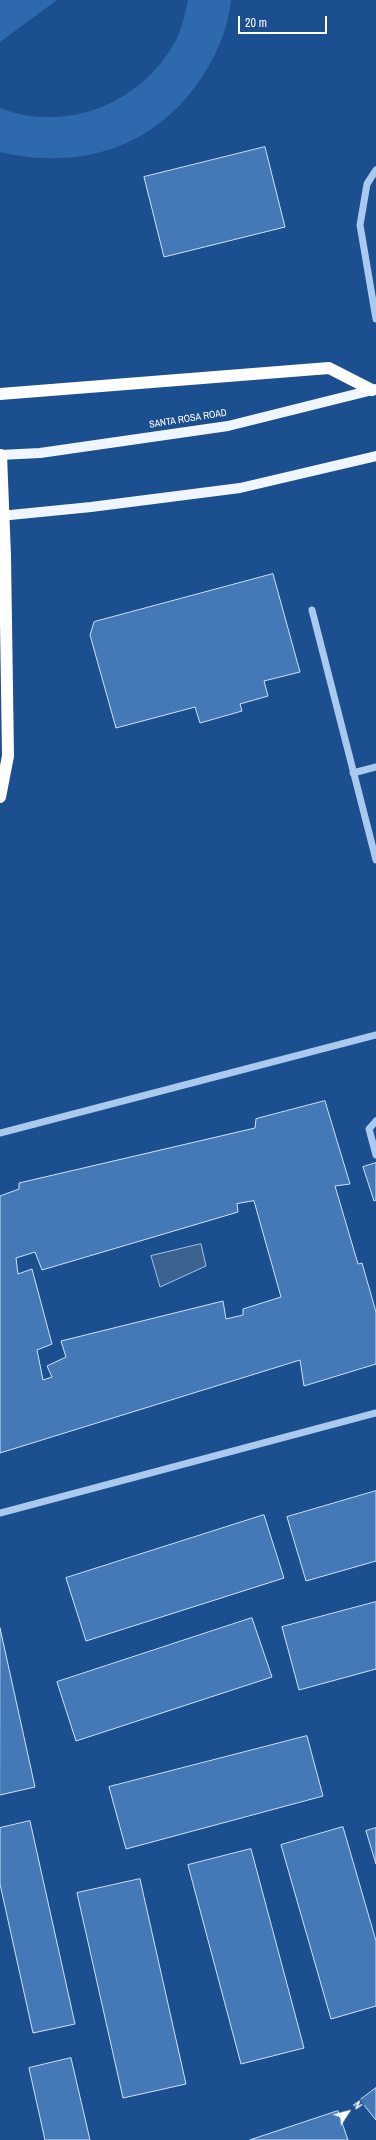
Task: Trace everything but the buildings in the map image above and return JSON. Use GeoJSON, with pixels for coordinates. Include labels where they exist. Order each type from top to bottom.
{"type":"FeatureCollection","features":[{"type":"Feature","properties":{"kind":"highway"},"geometry":{"type":"LineString","coordinates":[[0,394],[329,368],[374,389]]}},
{"type":"Feature","properties":{"kind":"highway"},"geometry":{"type":"LineString","coordinates":[[0,455],[1,516],[5,556],[8,756],[0,797]]}},
{"type":"Feature","properties":{"kind":"main road","name":"SANTA ROSA ROAD"},"geometry":{"type":"LineString","coordinates":[[0,455],[40,452],[228,426],[374,389]]}},
{"type":"Feature","properties":{"kind":"main road"},"geometry":{"type":"LineString","coordinates":[[1,516],[91,508],[240,488],[376,456]]}},
{"type":"Feature","properties":{"kind":"lane"},"geometry":{"type":"LineString","coordinates":[[376,170],[367,184],[360,225],[376,319]]}},
{"type":"Feature","properties":{"kind":"lane"},"geometry":{"type":"LineString","coordinates":[[312,610],[376,860]]}},
{"type":"Feature","properties":{"kind":"lane"},"geometry":{"type":"LineString","coordinates":[[353,773],[376,767]]}},
{"type":"Feature","properties":{"kind":"lane"},"geometry":{"type":"LineString","coordinates":[[0,1133],[376,1036]]}},
{"type":"Feature","properties":{"kind":"lane"},"geometry":{"type":"LineString","coordinates":[[376,1120],[369,1129],[376,1154]]}},
{"type":"Feature","properties":{"kind":"lane"},"geometry":{"type":"LineString","coordinates":[[0,1513],[376,1413]]}},
{"type":"Feature","properties":{"kind":"shaded area"},"geometry":{"type":"Polygon","coordinates":[[[0,0],[57,0],[0,42],[0,0]]]}},
{"type":"Feature","properties":{"kind":"shaded area"},"geometry":{"type":"Polygon","coordinates":[[[188,0],[231,0],[226,27],[207,69],[189,95],[167,117],[144,134],[118,146],[91,155],[61,158],[31,157],[0,152],[0,108],[25,115],[51,117],[76,115],[100,107],[123,96],[144,81],[162,62],[176,40],[182,26],[188,0]]]}},
{"type":"Feature","properties":{"kind":"shaded area"},"geometry":{"type":"Polygon","coordinates":[[[201,1244],[206,1266],[160,1287],[151,1256],[201,1244]]]}}]}
